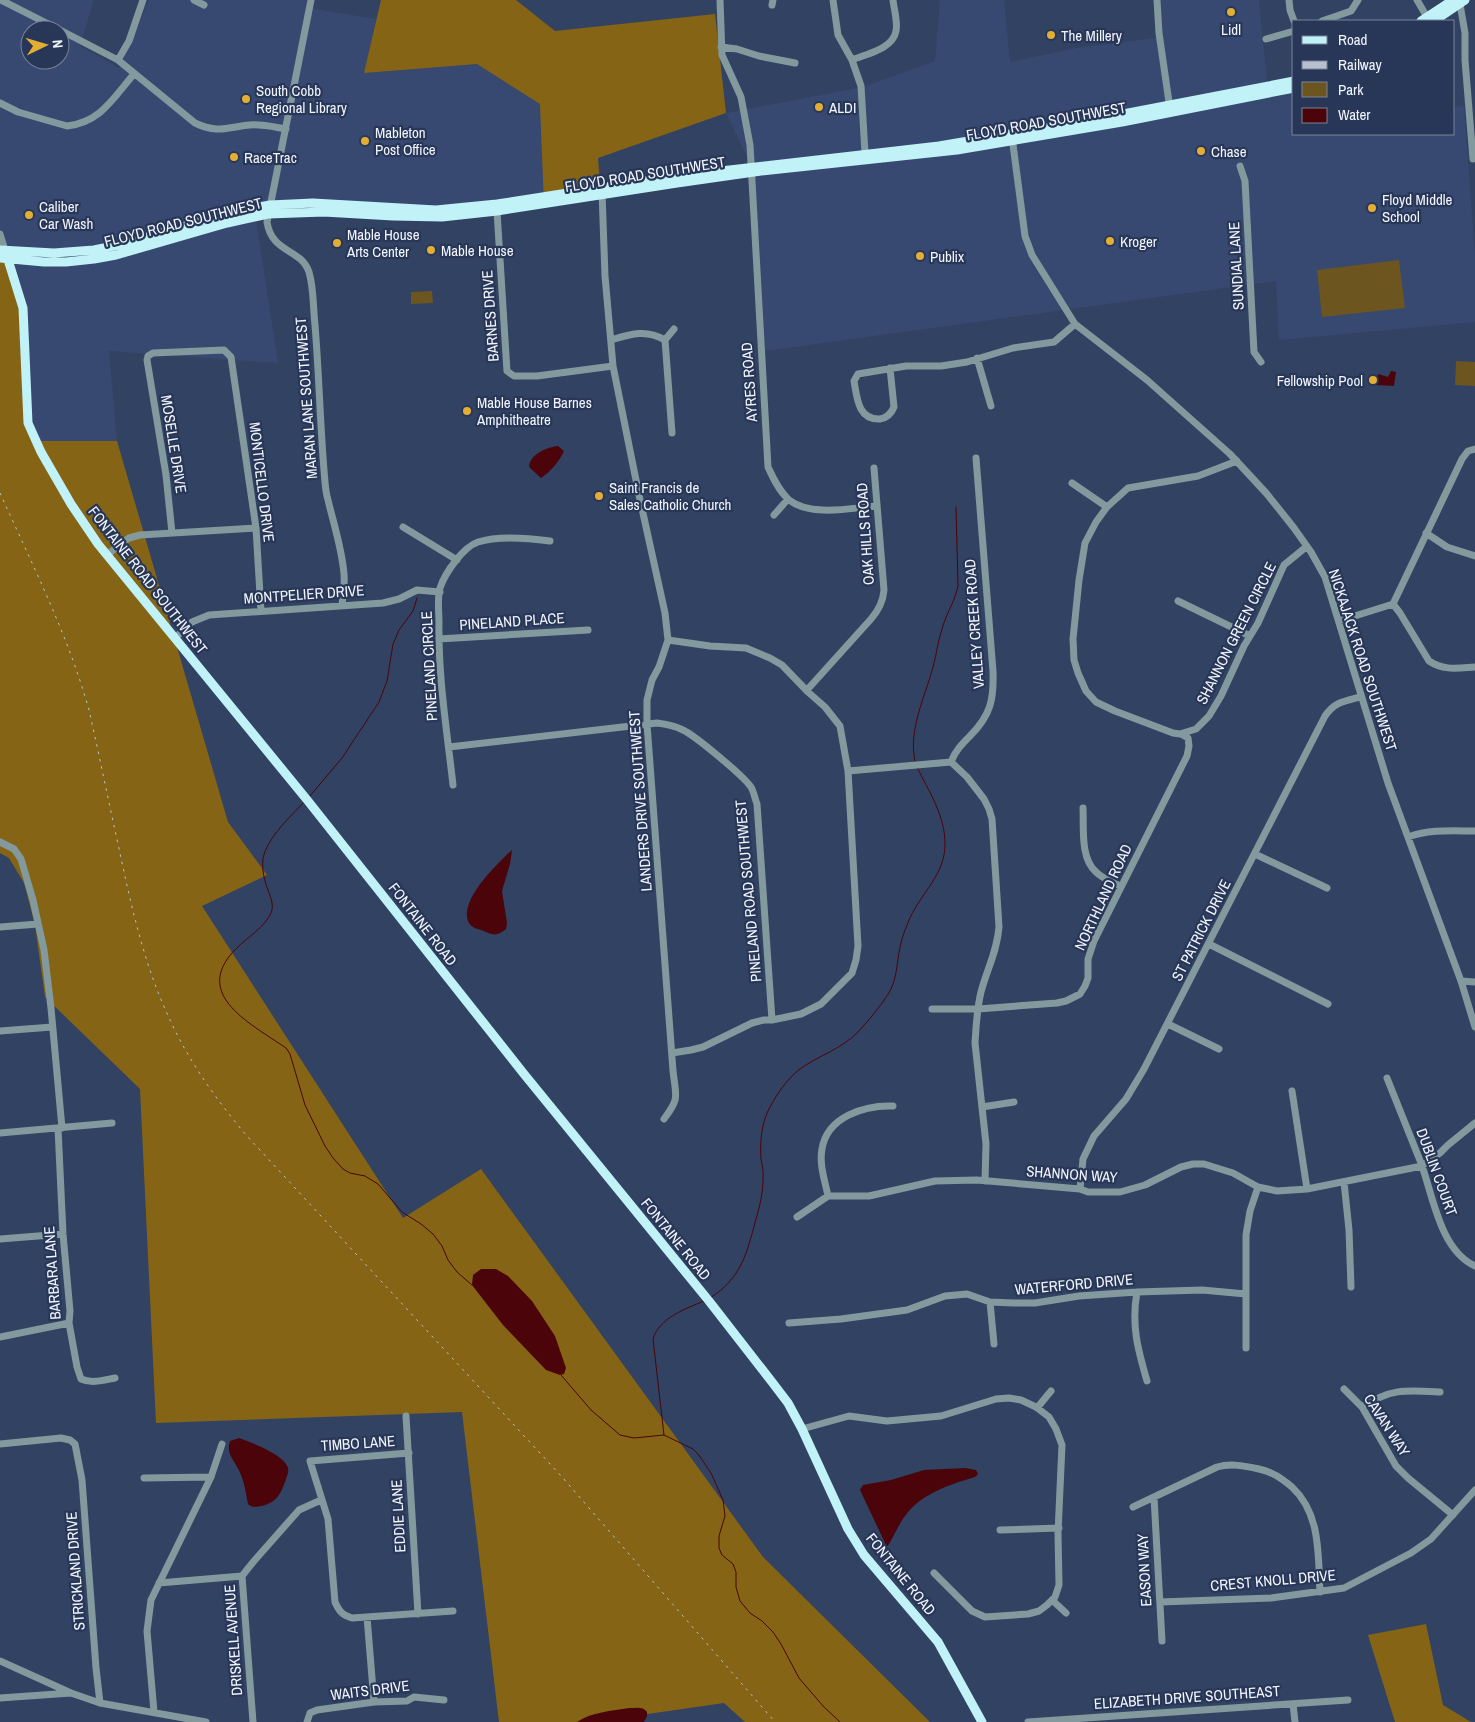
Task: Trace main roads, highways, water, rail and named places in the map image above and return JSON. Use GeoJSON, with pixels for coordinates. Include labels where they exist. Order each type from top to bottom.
{"type":"FeatureCollection","features":[{"type":"Feature","properties":{"kind":"main road"},"geometry":{"type":"LineString","coordinates":[[1428,20],[1459,1]]}},
{"type":"Feature","properties":{"kind":"main road","name":"FLOYD ROAD SOUTHWEST"},"geometry":{"type":"LineString","coordinates":[[1170,109],[1292,80]]}},
{"type":"Feature","properties":{"kind":"main road","name":"FLOYD ROAD SOUTHWEST"},"geometry":{"type":"LineString","coordinates":[[3,254],[66,262],[100,258],[227,223],[269,209],[313,203],[436,210],[497,204],[866,153],[1012,137],[1292,88]]}},
{"type":"Feature","properties":{"kind":"main road","name":"FLOYD ROAD SOUTHWEST"},"geometry":{"type":"LineString","coordinates":[[752,169],[957,150],[1012,137]]}},
{"type":"Feature","properties":{"kind":"main road","name":"FLOYD ROAD SOUTHWEST"},"geometry":{"type":"LineString","coordinates":[[269,209],[435,217],[497,212],[602,190]]}},
{"type":"Feature","properties":{"kind":"main road","name":"FONTAINE ROAD SOUTHWEST"},"geometry":{"type":"LineString","coordinates":[[3,254],[23,308],[27,413],[32,434],[40,452],[71,504],[98,544],[108,554],[261,746],[308,801]]}},
{"type":"Feature","properties":{"kind":"main road","name":"FONTAINE ROAD"},"geometry":{"type":"LineString","coordinates":[[308,801],[562,1122],[727,1323],[788,1403],[848,1529],[860,1548],[900,1599],[938,1642],[982,1722]]}},
{"type":"Feature","properties":{"kind":"water"},"geometry":{"type":"Polygon","coordinates":[[[1391,371],[1396,372],[1394,386],[1376,385],[1378,374],[1388,377],[1391,371]]]}},
{"type":"Feature","properties":{"kind":"water"},"geometry":{"type":"Polygon","coordinates":[[[558,446],[564,451],[562,455],[548,473],[541,478],[529,467],[532,458],[540,452],[558,446]]]}},
{"type":"Feature","properties":{"kind":"water"},"geometry":{"type":"Polygon","coordinates":[[[512,850],[502,891],[507,923],[506,929],[499,934],[492,934],[474,928],[469,923],[467,914],[474,894],[489,873],[512,850]]]}},
{"type":"Feature","properties":{"kind":"water"},"geometry":{"type":"Polygon","coordinates":[[[481,1269],[496,1269],[508,1276],[532,1301],[555,1336],[566,1368],[564,1374],[560,1375],[546,1370],[503,1325],[472,1285],[473,1275],[481,1269]]]}},
{"type":"Feature","properties":{"kind":"water"},"geometry":{"type":"Polygon","coordinates":[[[239,1438],[281,1458],[288,1468],[280,1493],[275,1500],[262,1506],[254,1507],[248,1504],[242,1479],[230,1455],[230,1441],[239,1438]]]}},
{"type":"Feature","properties":{"kind":"water"},"geometry":{"type":"Polygon","coordinates":[[[965,1468],[976,1470],[978,1474],[975,1477],[937,1491],[919,1501],[903,1520],[887,1547],[860,1490],[863,1485],[891,1480],[924,1470],[965,1468]]]}},
{"type":"Feature","properties":{"kind":"water"},"geometry":{"type":"Polygon","coordinates":[[[629,1708],[645,1710],[647,1716],[644,1722],[577,1722],[595,1714],[629,1708]]]}},
{"type":"Feature","properties":{"kind":"waterway"},"geometry":{"type":"LineString","coordinates":[[915,761],[913,749],[918,714],[933,667],[941,631],[958,586],[956,507]]}},
{"type":"Feature","properties":{"kind":"waterway"},"geometry":{"type":"LineString","coordinates":[[310,796],[342,758],[379,702],[387,681],[393,644],[399,630],[413,611],[417,598]]}},
{"type":"Feature","properties":{"kind":"waterway"},"geometry":{"type":"LineString","coordinates":[[710,1298],[721,1290],[736,1273],[750,1242],[761,1199],[763,1173],[761,1159],[762,1128],[771,1105],[795,1073],[851,1039],[883,1002],[894,981],[904,932],[941,865],[945,844],[942,823],[936,804],[917,767]]}},
{"type":"Feature","properties":{"kind":"waterway"},"geometry":{"type":"LineString","coordinates":[[304,802],[280,828],[266,850],[263,858],[263,870],[272,903],[272,910],[263,925],[241,944],[226,961],[220,977],[221,991],[229,1004],[241,1016],[255,1028],[286,1048],[290,1054],[305,1105],[333,1158],[343,1169],[350,1173],[365,1176],[378,1184],[402,1212],[433,1234],[457,1272],[472,1285]]}},
{"type":"Feature","properties":{"kind":"waterway"},"geometry":{"type":"LineString","coordinates":[[664,1435],[653,1339],[661,1325],[667,1320],[681,1311],[704,1301]]}},
{"type":"Feature","properties":{"kind":"waterway"},"geometry":{"type":"LineString","coordinates":[[561,1375],[591,1410],[620,1435],[634,1438],[664,1435],[693,1449],[698,1454],[711,1473],[723,1500],[725,1516],[719,1536],[719,1548],[722,1555],[733,1564],[740,1601],[750,1613],[773,1632],[799,1678],[823,1706],[840,1722]]}},
{"type":"Feature","properties":{"kind":"railway"},"geometry":{"type":"LineString","coordinates":[[0,493],[49,600],[71,654],[89,710],[139,935],[153,979],[171,1022],[196,1067],[215,1096],[247,1136],[563,1478],[775,1722]]}},
{"type":"Feature","properties":{"kind":"place","name":"Lidl"},"geometry":{"type":"Point","coordinates":[1231,12]}},
{"type":"Feature","properties":{"kind":"place","name":"The Millery"},"geometry":{"type":"Point","coordinates":[1051,35]}},
{"type":"Feature","properties":{"kind":"place","name":"South Cobb Regional Library"},"geometry":{"type":"Point","coordinates":[246,99]}},
{"type":"Feature","properties":{"kind":"place","name":"ALDI"},"geometry":{"type":"Point","coordinates":[819,107]}},
{"type":"Feature","properties":{"kind":"place","name":"Mableton Post Office"},"geometry":{"type":"Point","coordinates":[365,141]}},
{"type":"Feature","properties":{"kind":"place","name":"Chase"},"geometry":{"type":"Point","coordinates":[1201,151]}},
{"type":"Feature","properties":{"kind":"place","name":"RaceTrac"},"geometry":{"type":"Point","coordinates":[234,157]}},
{"type":"Feature","properties":{"kind":"place","name":"Floyd Middle School"},"geometry":{"type":"Point","coordinates":[1372,208]}},
{"type":"Feature","properties":{"kind":"place","name":"Caliber Car Wash"},"geometry":{"type":"Point","coordinates":[29,215]}},
{"type":"Feature","properties":{"kind":"place","name":"Kroger"},"geometry":{"type":"Point","coordinates":[1110,241]}},
{"type":"Feature","properties":{"kind":"place","name":"Mable House Arts Center"},"geometry":{"type":"Point","coordinates":[337,243]}},
{"type":"Feature","properties":{"kind":"place","name":"Mable House"},"geometry":{"type":"Point","coordinates":[431,250]}},
{"type":"Feature","properties":{"kind":"place","name":"Publix"},"geometry":{"type":"Point","coordinates":[920,256]}},
{"type":"Feature","properties":{"kind":"place","name":"Fellowship Pool"},"geometry":{"type":"Point","coordinates":[1373,380]}},
{"type":"Feature","properties":{"kind":"place","name":"Mable House Barnes Amphitheatre"},"geometry":{"type":"Point","coordinates":[467,411]}},
{"type":"Feature","properties":{"kind":"place","name":"Saint Francis de Sales Catholic Church"},"geometry":{"type":"Point","coordinates":[599,496]}}]}
